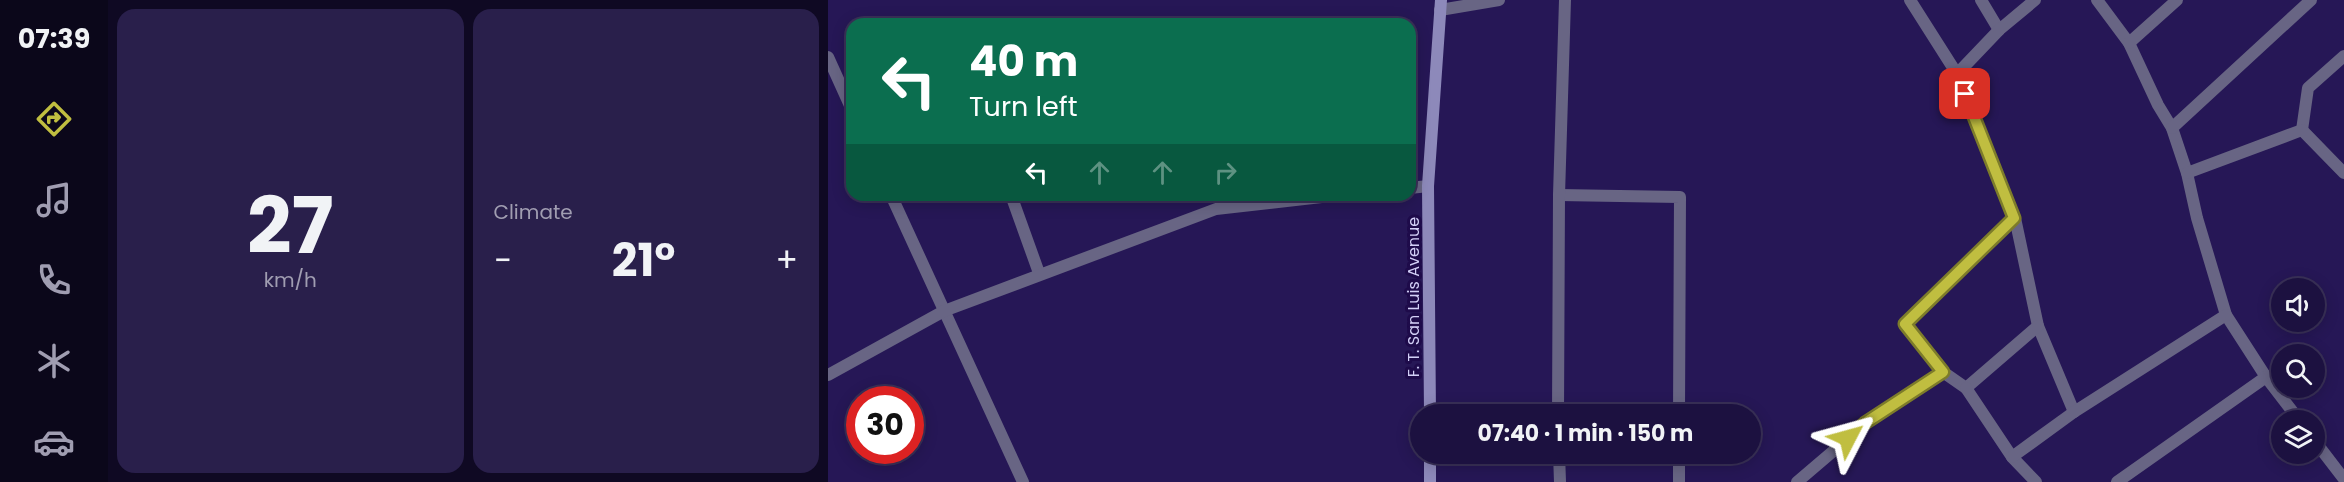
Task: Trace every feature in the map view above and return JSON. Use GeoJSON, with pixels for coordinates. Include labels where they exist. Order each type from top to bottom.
{"type":"FeatureCollection","features":[{"type":"Feature","properties":{"kind":"main road","name":"F. T. San Luis Avenue"},"geometry":{"type":"LineString","coordinates":[[1430,404],[1428,186],[1440,5]]}},
{"type":"Feature","properties":{"kind":"main road"},"geometry":{"type":"LineString","coordinates":[[1430,464],[1430,482]]}},
{"type":"Feature","properties":{"kind":"street"},"geometry":{"type":"LineString","coordinates":[[1440,5],[1499,0]]}},
{"type":"Feature","properties":{"kind":"street"},"geometry":{"type":"LineString","coordinates":[[1558,404],[1559,195],[1565,0]]}},
{"type":"Feature","properties":{"kind":"street"},"geometry":{"type":"LineString","coordinates":[[1910,0],[1957,74],[2014,218],[2038,326],[2074,412]]}},
{"type":"Feature","properties":{"kind":"street"},"geometry":{"type":"LineString","coordinates":[[1981,0],[1999,30]]}},
{"type":"Feature","properties":{"kind":"street"},"geometry":{"type":"LineString","coordinates":[[1957,74],[1999,30],[2036,0]]}},
{"type":"Feature","properties":{"kind":"street"},"geometry":{"type":"LineString","coordinates":[[2097,0],[2129,43],[2158,105],[2172,128],[2187,173],[2197,218],[2226,315],[2266,377],[2291,410]]}},
{"type":"Feature","properties":{"kind":"street"},"geometry":{"type":"LineString","coordinates":[[2129,43],[2177,0]]}},
{"type":"Feature","properties":{"kind":"street"},"geometry":{"type":"LineString","coordinates":[[2172,128],[2311,0]]}},
{"type":"Feature","properties":{"kind":"street"},"geometry":{"type":"LineString","coordinates":[[2302,130],[2308,88],[2344,56]]}},
{"type":"Feature","properties":{"kind":"street"},"geometry":{"type":"LineString","coordinates":[[828,57],[846,97]]}},
{"type":"Feature","properties":{"kind":"street"},"geometry":{"type":"LineString","coordinates":[[2187,173],[2302,130]]}},
{"type":"Feature","properties":{"kind":"street"},"geometry":{"type":"LineString","coordinates":[[2302,130],[2344,173]]}},
{"type":"Feature","properties":{"kind":"street"},"geometry":{"type":"LineString","coordinates":[[1416,187],[1428,186]]}},
{"type":"Feature","properties":{"kind":"street"},"geometry":{"type":"LineString","coordinates":[[1559,195],[1680,196],[1679,404]]}},
{"type":"Feature","properties":{"kind":"street"},"geometry":{"type":"LineString","coordinates":[[894,201],[1023,482]]}},
{"type":"Feature","properties":{"kind":"street"},"geometry":{"type":"LineString","coordinates":[[1013,201],[1039,273]]}},
{"type":"Feature","properties":{"kind":"street"},"geometry":{"type":"LineString","coordinates":[[828,375],[944,310],[1216,208],[1241,201]]}},
{"type":"Feature","properties":{"kind":"street"},"geometry":{"type":"LineString","coordinates":[[2014,218],[1905,324],[1943,372],[1966,388],[2012,457],[2036,482]]}},
{"type":"Feature","properties":{"kind":"street"},"geometry":{"type":"LineString","coordinates":[[2012,457],[2074,412],[2226,315]]}},
{"type":"Feature","properties":{"kind":"street"},"geometry":{"type":"LineString","coordinates":[[1966,388],[2038,326]]}},
{"type":"Feature","properties":{"kind":"street"},"geometry":{"type":"LineString","coordinates":[[1797,482],[1865,423],[1943,372]]}},
{"type":"Feature","properties":{"kind":"street"},"geometry":{"type":"LineString","coordinates":[[2117,482],[2266,377]]}},
{"type":"Feature","properties":{"kind":"street"},"geometry":{"type":"LineString","coordinates":[[2325,454],[2344,479]]}},
{"type":"Feature","properties":{"kind":"street"},"geometry":{"type":"LineString","coordinates":[[1559,464],[1560,482]]}},
{"type":"Feature","properties":{"kind":"street"},"geometry":{"type":"LineString","coordinates":[[1679,464],[1679,482]]}},
{"type":"Feature","properties":{"kind":"route"},"geometry":{"type":"LineString","coordinates":[[1848,438],[1865,423],[1943,372],[1905,324],[2014,218],[1965,94]]}}]}
